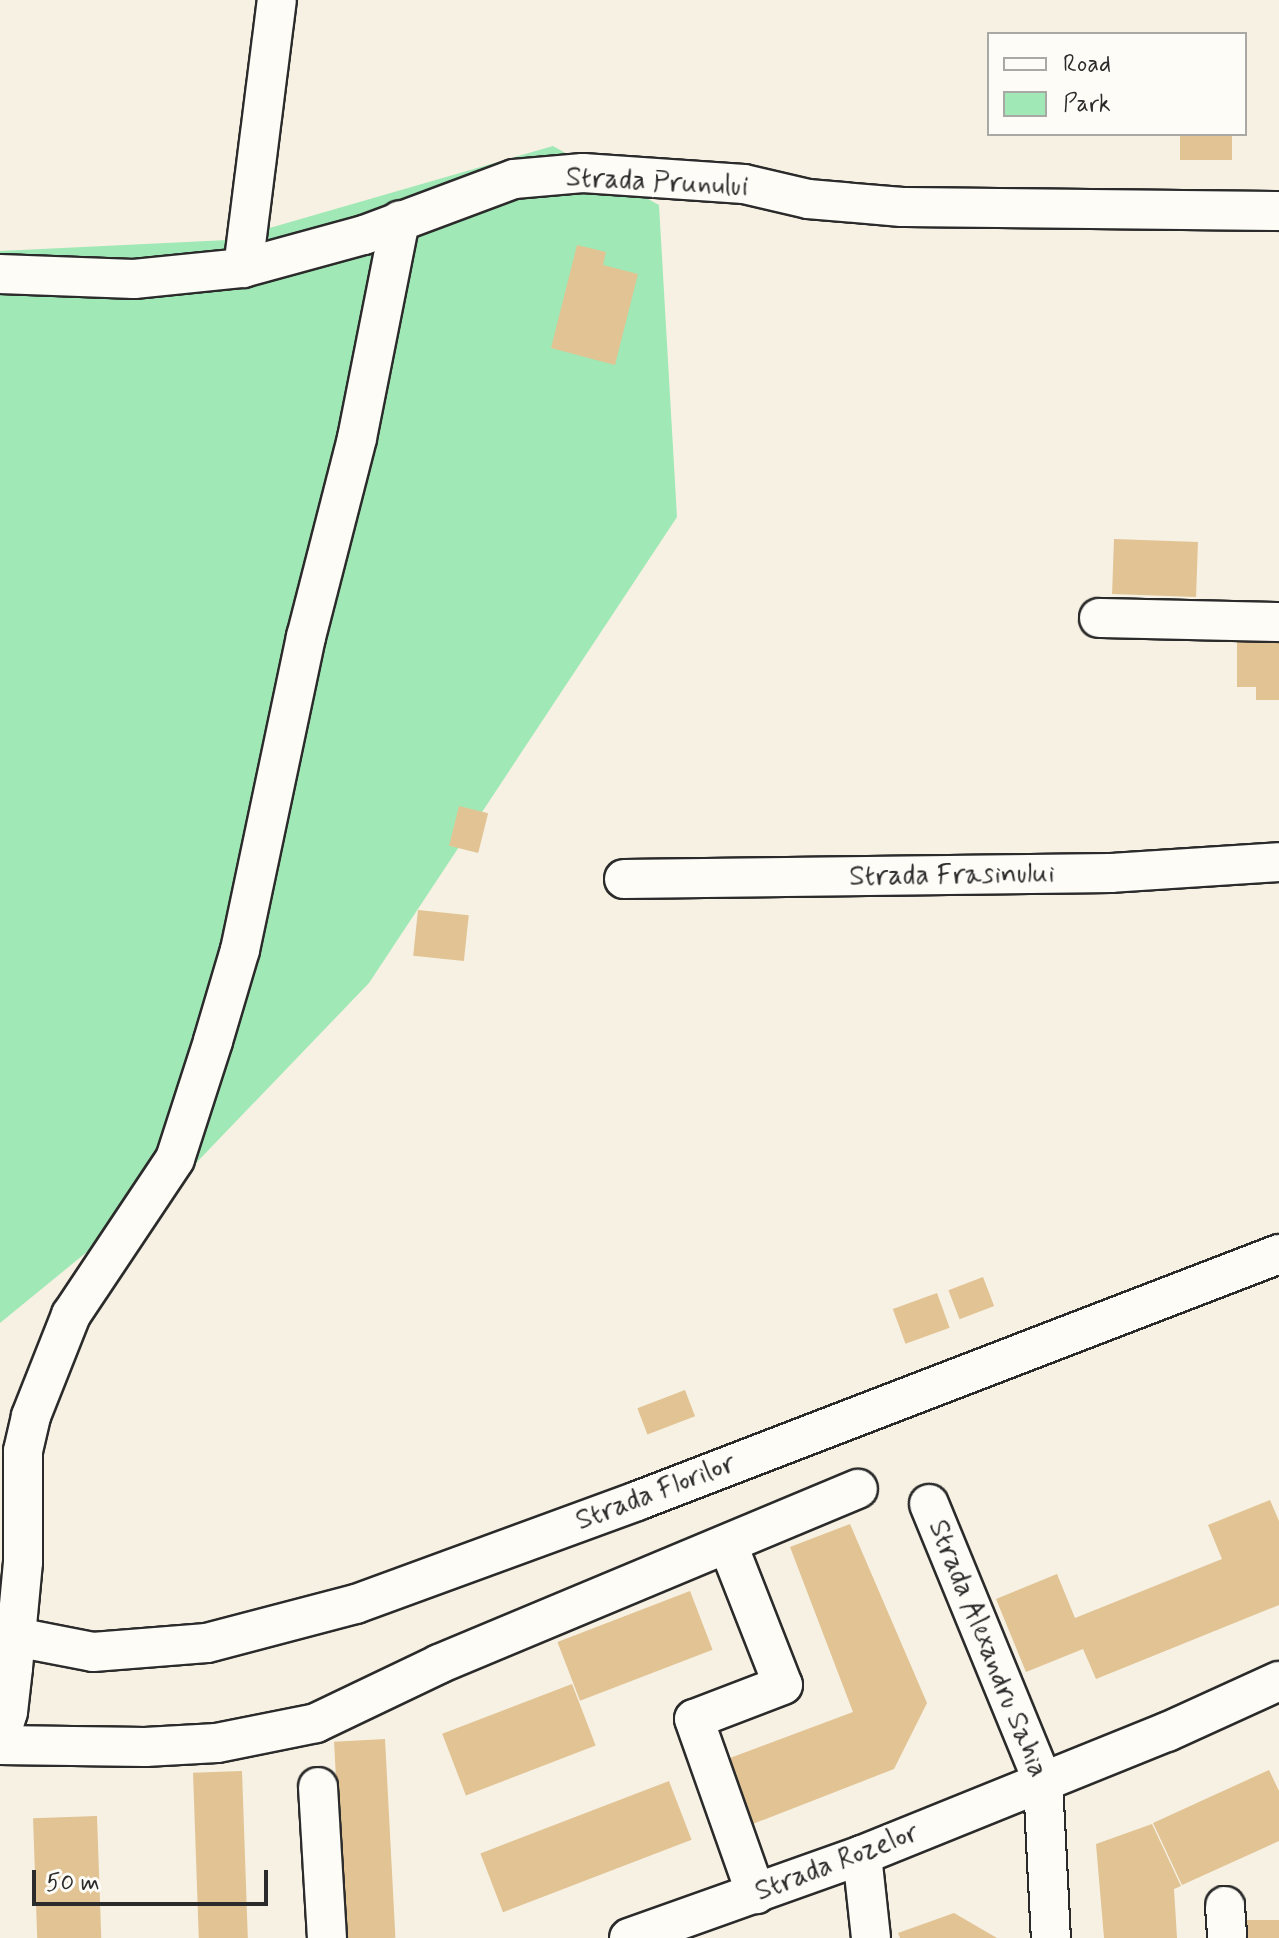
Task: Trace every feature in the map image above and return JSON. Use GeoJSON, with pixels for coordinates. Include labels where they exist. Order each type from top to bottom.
{"type":"FeatureCollection","features":[{"type":"Feature","properties":{"kind":"street"},"geometry":{"type":"LineString","coordinates":[[243,268],[277,0]]}},
{"type":"Feature","properties":{"kind":"street","name":"Strada Prunului"},"geometry":{"type":"LineString","coordinates":[[0,274],[134,279],[243,268],[364,235],[514,179],[583,173],[744,184],[808,199],[902,207],[1279,211]]}},
{"type":"Feature","properties":{"kind":"street"},"geometry":{"type":"LineString","coordinates":[[0,1738],[8,1712],[16,1637],[23,1562],[23,1451],[31,1416],[71,1315],[175,1159],[208,1056],[240,950],[306,637],[357,438],[400,220]]}},
{"type":"Feature","properties":{"kind":"street"},"geometry":{"type":"LineString","coordinates":[[1099,618],[1279,622]]}},
{"type":"Feature","properties":{"kind":"street","name":"Strada Frasinului"},"geometry":{"type":"LineString","coordinates":[[624,879],[1111,873],[1279,862]]}},
{"type":"Feature","properties":{"kind":"street","name":"Strada Florilor"},"geometry":{"type":"LineString","coordinates":[[16,1637],[93,1652],[207,1643],[356,1604],[637,1501],[1279,1254]]}},
{"type":"Feature","properties":{"kind":"street"},"geometry":{"type":"LineString","coordinates":[[0,1745],[145,1747],[217,1743],[316,1723],[439,1664],[858,1489]]}},
{"type":"Feature","properties":{"kind":"street","name":"Strada Alexandru Sahia"},"geometry":{"type":"LineString","coordinates":[[929,1504],[1043,1782],[1051,1938]]}},
{"type":"Feature","properties":{"kind":"street"},"geometry":{"type":"LineString","coordinates":[[728,1545],[783,1685],[694,1719],[756,1894]]}},
{"type":"Feature","properties":{"kind":"street","name":"Strada Rozelor"},"geometry":{"type":"LineString","coordinates":[[629,1938],[862,1855],[1279,1681]]}},
{"type":"Feature","properties":{"kind":"street"},"geometry":{"type":"LineString","coordinates":[[318,1787],[327,1938]]}},
{"type":"Feature","properties":{"kind":"street"},"geometry":{"type":"LineString","coordinates":[[862,1855],[871,1938]]}},
{"type":"Feature","properties":{"kind":"green space"},"geometry":{"type":"Polygon","coordinates":[[[553,146],[659,205],[677,517],[369,983],[197,1162],[0,1323],[0,251],[228,240],[553,146]]]}},
{"type":"Feature","properties":{"kind":"building"},"geometry":{"type":"Polygon","coordinates":[[[1180,136],[1232,136],[1232,160],[1180,160],[1180,136]]]}},
{"type":"Feature","properties":{"kind":"building"},"geometry":{"type":"Polygon","coordinates":[[[577,245],[606,252],[603,265],[638,274],[615,365],[551,348],[577,245]]]}},
{"type":"Feature","properties":{"kind":"building"},"geometry":{"type":"Polygon","coordinates":[[[1114,539],[1198,542],[1196,597],[1112,594],[1114,539]]]}},
{"type":"Feature","properties":{"kind":"building"},"geometry":{"type":"Polygon","coordinates":[[[1237,638],[1279,638],[1279,700],[1256,700],[1256,687],[1237,687],[1237,638]]]}},
{"type":"Feature","properties":{"kind":"building"},"geometry":{"type":"Polygon","coordinates":[[[459,806],[488,813],[478,853],[449,846],[459,806]]]}},
{"type":"Feature","properties":{"kind":"building"},"geometry":{"type":"Polygon","coordinates":[[[418,910],[469,915],[464,961],[413,956],[418,910]]]}},
{"type":"Feature","properties":{"kind":"building"},"geometry":{"type":"Polygon","coordinates":[[[983,1277],[994,1306],[960,1319],[948,1290],[983,1277]]]}},
{"type":"Feature","properties":{"kind":"building"},"geometry":{"type":"Polygon","coordinates":[[[937,1293],[950,1328],[905,1344],[893,1309],[937,1293]]]}},
{"type":"Feature","properties":{"kind":"building"},"geometry":{"type":"Polygon","coordinates":[[[685,1390],[695,1416],[647,1434],[637,1408],[685,1390]]]}},
{"type":"Feature","properties":{"kind":"building"},"geometry":{"type":"Polygon","coordinates":[[[1270,1500],[1279,1521],[1279,1605],[1096,1679],[1083,1649],[1026,1672],[996,1599],[1057,1574],[1075,1618],[1222,1559],[1208,1525],[1270,1500]]]}},
{"type":"Feature","properties":{"kind":"building"},"geometry":{"type":"Polygon","coordinates":[[[850,1524],[927,1703],[894,1769],[745,1827],[722,1761],[853,1712],[790,1547],[850,1524]]]}},
{"type":"Feature","properties":{"kind":"building"},"geometry":{"type":"Polygon","coordinates":[[[690,1591],[713,1650],[580,1701],[557,1642],[690,1591]]]}},
{"type":"Feature","properties":{"kind":"building"},"geometry":{"type":"Polygon","coordinates":[[[572,1684],[596,1746],[466,1795],[442,1734],[572,1684]]]}},
{"type":"Feature","properties":{"kind":"building"},"geometry":{"type":"Polygon","coordinates":[[[385,1739],[395,1938],[344,1938],[334,1742],[385,1739]]]}},
{"type":"Feature","properties":{"kind":"building"},"geometry":{"type":"Polygon","coordinates":[[[1269,1770],[1279,1791],[1279,1841],[1182,1885],[1153,1823],[1269,1770]]]}},
{"type":"Feature","properties":{"kind":"building"},"geometry":{"type":"Polygon","coordinates":[[[242,1771],[248,1938],[199,1938],[193,1773],[242,1771]]]}},
{"type":"Feature","properties":{"kind":"building"},"geometry":{"type":"Polygon","coordinates":[[[669,1781],[692,1840],[503,1912],[480,1853],[669,1781]]]}},
{"type":"Feature","properties":{"kind":"building"},"geometry":{"type":"Polygon","coordinates":[[[97,1816],[101,1938],[37,1938],[33,1818],[97,1816]]]}},
{"type":"Feature","properties":{"kind":"building"},"geometry":{"type":"Polygon","coordinates":[[[1152,1824],[1181,1886],[1174,1889],[1177,1938],[1104,1938],[1096,1844],[1152,1824]]]}},
{"type":"Feature","properties":{"kind":"building"},"geometry":{"type":"Polygon","coordinates":[[[954,1913],[997,1938],[900,1938],[898,1933],[954,1913]]]}},
{"type":"Feature","properties":{"kind":"building"},"geometry":{"type":"Polygon","coordinates":[[[1247,1920],[1279,1920],[1279,1938],[1247,1938],[1247,1920]]]}}]}
